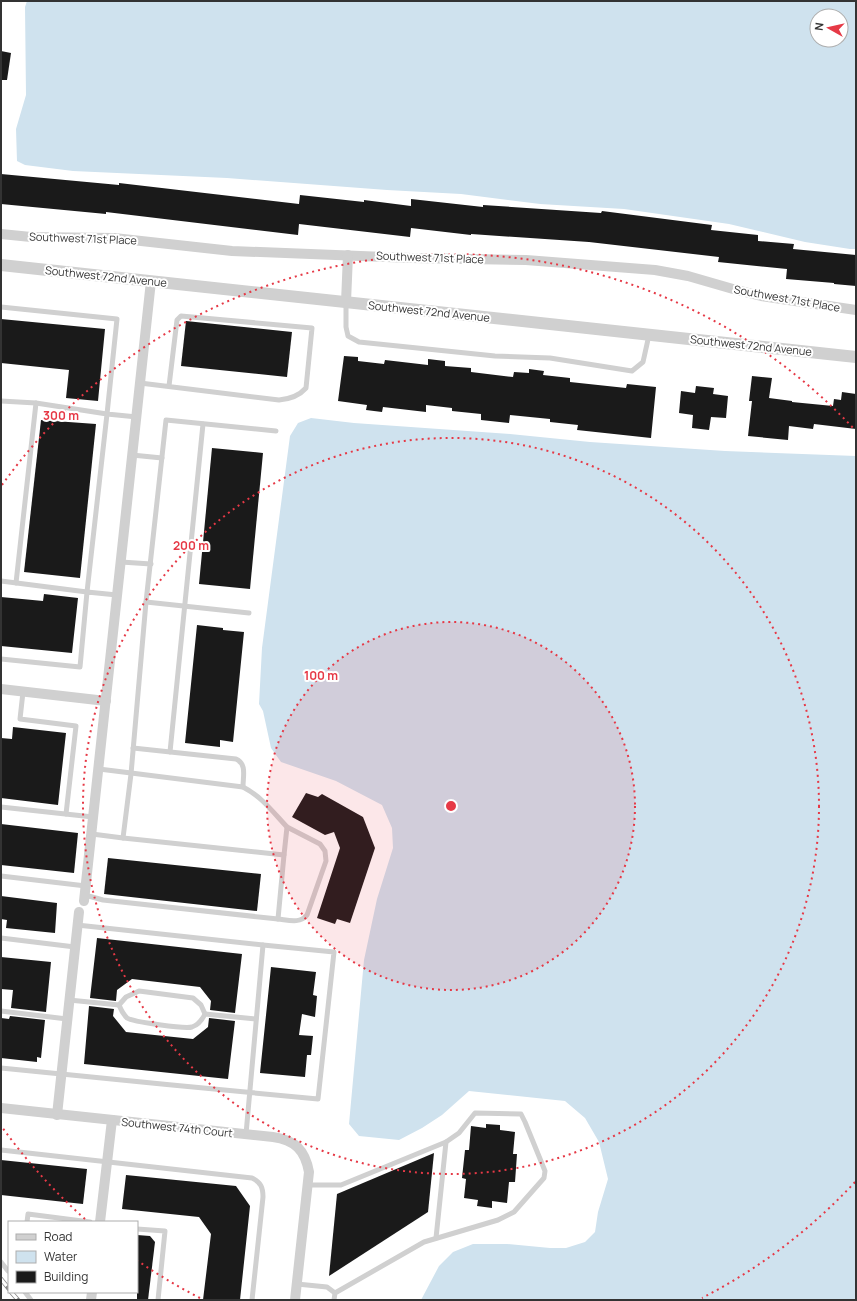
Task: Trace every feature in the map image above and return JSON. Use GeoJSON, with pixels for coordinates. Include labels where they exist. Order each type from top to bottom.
{"type":"FeatureCollection","features":[{"type":"Feature","properties":{"kind":"street","name":"Southwest 71st Place"},"geometry":{"type":"LineString","coordinates":[[1,234],[114,238],[213,249],[269,253],[526,260],[655,270],[688,276],[760,296],[856,310]]}},
{"type":"Feature","properties":{"kind":"street"},"geometry":{"type":"LineString","coordinates":[[346,302],[348,255]]}},
{"type":"Feature","properties":{"kind":"street","name":"Southwest 72nd Avenue"},"geometry":{"type":"LineString","coordinates":[[1,265],[856,357]]}},
{"type":"Feature","properties":{"kind":"street"},"geometry":{"type":"LineString","coordinates":[[85,894],[151,281]]}},
{"type":"Feature","properties":{"kind":"street"},"geometry":{"type":"LineString","coordinates":[[1,689],[106,701]]}},
{"type":"Feature","properties":{"kind":"street"},"geometry":{"type":"LineString","coordinates":[[57,1115],[79,912]]}},
{"type":"Feature","properties":{"kind":"street","name":"Southwest 74th Court"},"geometry":{"type":"LineString","coordinates":[[1,1108],[284,1139],[296,1145],[302,1152],[309,1172],[308,1184]]}},
{"type":"Feature","properties":{"kind":"street"},"geometry":{"type":"LineString","coordinates":[[100,1221],[112,1120]]}},
{"type":"Feature","properties":{"kind":"street"},"geometry":{"type":"LineString","coordinates":[[295,1300],[308,1184]]}},
{"type":"Feature","properties":{"kind":"lane"},"geometry":{"type":"LineString","coordinates":[[346,302],[346,327],[348,336],[358,342],[495,356],[550,358],[632,371],[643,362],[649,334]]}},
{"type":"Feature","properties":{"kind":"lane"},"geometry":{"type":"LineString","coordinates":[[1,307],[117,318],[80,668],[1,659]]}},
{"type":"Feature","properties":{"kind":"lane"},"geometry":{"type":"LineString","coordinates":[[140,383],[279,400],[293,397],[306,388],[312,328],[183,315],[177,320],[169,386]]}},
{"type":"Feature","properties":{"kind":"lane"},"geometry":{"type":"LineString","coordinates":[[1,401],[36,403],[137,417]]}},
{"type":"Feature","properties":{"kind":"lane"},"geometry":{"type":"LineString","coordinates":[[16,583],[36,403]]}},
{"type":"Feature","properties":{"kind":"lane"},"geometry":{"type":"LineString","coordinates":[[123,838],[131,774],[146,602],[166,420],[276,431]]}},
{"type":"Feature","properties":{"kind":"lane"},"geometry":{"type":"LineString","coordinates":[[170,752],[204,424]]}},
{"type":"Feature","properties":{"kind":"lane"},"geometry":{"type":"LineString","coordinates":[[132,455],[162,458]]}},
{"type":"Feature","properties":{"kind":"lane"},"geometry":{"type":"LineString","coordinates":[[121,562],[151,564]]}},
{"type":"Feature","properties":{"kind":"lane"},"geometry":{"type":"LineString","coordinates":[[1,581],[117,595]]}},
{"type":"Feature","properties":{"kind":"lane"},"geometry":{"type":"LineString","coordinates":[[146,602],[249,613]]}},
{"type":"Feature","properties":{"kind":"lane"},"geometry":{"type":"LineString","coordinates":[[23,692],[20,719],[76,726],[66,814]]}},
{"type":"Feature","properties":{"kind":"lane"},"geometry":{"type":"LineString","coordinates":[[133,748],[241,761],[244,766],[243,787]]}},
{"type":"Feature","properties":{"kind":"lane"},"geometry":{"type":"LineString","coordinates":[[1,876],[85,894],[103,900],[297,921],[302,920],[307,915],[326,861],[326,851],[320,844],[286,827],[255,793],[243,787],[99,769]]}},
{"type":"Feature","properties":{"kind":"lane"},"geometry":{"type":"LineString","coordinates":[[1,807],[93,817]]}},
{"type":"Feature","properties":{"kind":"lane"},"geometry":{"type":"LineString","coordinates":[[278,919],[286,827]]}},
{"type":"Feature","properties":{"kind":"lane"},"geometry":{"type":"LineString","coordinates":[[92,834],[284,855]]}},
{"type":"Feature","properties":{"kind":"lane"},"geometry":{"type":"LineString","coordinates":[[1,1068],[318,1099],[334,952],[77,925]]}},
{"type":"Feature","properties":{"kind":"lane"},"geometry":{"type":"LineString","coordinates":[[1,938],[75,947]]}},
{"type":"Feature","properties":{"kind":"lane"},"geometry":{"type":"LineString","coordinates":[[246,1134],[263,945]]}},
{"type":"Feature","properties":{"kind":"lane"},"geometry":{"type":"LineString","coordinates":[[119,1005],[126,997],[139,991],[193,998],[201,1004],[205,1014]]}},
{"type":"Feature","properties":{"kind":"lane"},"geometry":{"type":"LineString","coordinates":[[69,1000],[119,1005]]}},
{"type":"Feature","properties":{"kind":"lane"},"geometry":{"type":"LineString","coordinates":[[119,1005],[122,1012],[131,1020],[187,1027],[198,1024],[205,1014]]}},
{"type":"Feature","properties":{"kind":"lane"},"geometry":{"type":"LineString","coordinates":[[1,1011],[67,1019]]}},
{"type":"Feature","properties":{"kind":"lane"},"geometry":{"type":"LineString","coordinates":[[205,1014],[256,1019]]}},
{"type":"Feature","properties":{"kind":"lane"},"geometry":{"type":"LineString","coordinates":[[308,1184],[341,1186],[446,1142],[459,1133],[474,1112],[521,1114],[545,1171],[544,1178],[514,1212],[498,1220],[424,1242],[335,1293]]}},
{"type":"Feature","properties":{"kind":"lane"},"geometry":{"type":"LineString","coordinates":[[436,1238],[446,1142]]}},
{"type":"Feature","properties":{"kind":"lane"},"geometry":{"type":"LineString","coordinates":[[1,1150],[252,1178],[260,1183],[264,1197],[252,1300]]}},
{"type":"Feature","properties":{"kind":"lane"},"geometry":{"type":"LineString","coordinates":[[27,1221],[28,1214],[82,1221]]}},
{"type":"Feature","properties":{"kind":"lane"},"geometry":{"type":"LineString","coordinates":[[138,1228],[165,1231],[158,1300]]}},
{"type":"Feature","properties":{"kind":"lane"},"geometry":{"type":"LineString","coordinates":[[1,1262],[8,1270]]}},
{"type":"Feature","properties":{"kind":"lane"},"geometry":{"type":"LineString","coordinates":[[297,1284],[326,1287],[335,1293]]}},
{"type":"Feature","properties":{"kind":"lane"},"geometry":{"type":"LineString","coordinates":[[334,1300],[335,1293]]}},
{"type":"Feature","properties":{"kind":"water"},"geometry":{"type":"Polygon","coordinates":[[[27,1],[856,1],[856,249],[805,242],[729,224],[624,209],[540,204],[461,194],[227,178],[73,171],[25,165],[17,161],[16,129],[26,95],[25,7],[27,1]]]}},
{"type":"Feature","properties":{"kind":"water"},"geometry":{"type":"Polygon","coordinates":[[[311,418],[354,423],[510,434],[590,442],[725,451],[856,456],[856,1300],[421,1300],[439,1266],[453,1252],[473,1244],[507,1244],[566,1248],[585,1242],[595,1232],[598,1212],[608,1179],[599,1142],[585,1118],[565,1101],[469,1091],[442,1115],[399,1140],[359,1136],[349,1124],[364,960],[377,899],[393,848],[392,828],[382,805],[336,781],[281,762],[271,748],[263,711],[259,704],[262,648],[290,436],[298,423],[311,418]]]}},
{"type":"Feature","properties":{"kind":"building"},"geometry":{"type":"Polygon","coordinates":[[[1,51],[11,53],[7,80],[1,80],[1,51]]]}},
{"type":"Feature","properties":{"kind":"building"},"geometry":{"type":"Polygon","coordinates":[[[1,174],[119,185],[119,183],[299,204],[300,195],[364,202],[364,200],[411,206],[411,199],[483,207],[483,205],[601,213],[602,211],[712,225],[711,230],[758,235],[758,241],[794,244],[793,249],[856,255],[856,286],[786,279],[787,269],[718,262],[719,257],[589,242],[471,235],[411,228],[410,237],[299,224],[298,235],[106,212],[106,214],[1,204],[1,174]]]}},
{"type":"Feature","properties":{"kind":"building"},"geometry":{"type":"Polygon","coordinates":[[[1,319],[105,329],[98,401],[66,398],[69,370],[1,363],[1,319]]]}},
{"type":"Feature","properties":{"kind":"building"},"geometry":{"type":"Polygon","coordinates":[[[186,321],[292,332],[287,377],[181,366],[186,321]]]}},
{"type":"Feature","properties":{"kind":"building"},"geometry":{"type":"Polygon","coordinates":[[[344,356],[358,357],[358,361],[384,364],[385,360],[428,365],[428,359],[445,361],[445,366],[471,368],[471,372],[513,377],[514,372],[529,373],[529,369],[544,371],[543,375],[570,378],[570,382],[626,388],[627,384],[656,387],[651,438],[577,430],[578,425],[550,422],[550,419],[510,415],[509,423],[481,420],[481,414],[452,411],[452,408],[426,405],[426,412],[383,407],[382,412],[366,410],[367,405],[338,401],[344,356]]]}},
{"type":"Feature","properties":{"kind":"building"},"geometry":{"type":"Polygon","coordinates":[[[752,376],[772,378],[769,398],[792,402],[833,406],[834,399],[841,400],[842,392],[856,394],[856,429],[814,424],[813,429],[789,426],[788,440],[748,436],[752,401],[749,401],[752,376]]]}},
{"type":"Feature","properties":{"kind":"building"},"geometry":{"type":"Polygon","coordinates":[[[696,386],[714,388],[713,394],[728,396],[726,418],[711,417],[709,430],[692,428],[693,415],[679,413],[681,391],[695,393],[696,386]]]}},
{"type":"Feature","properties":{"kind":"building"},"geometry":{"type":"Polygon","coordinates":[[[41,420],[96,424],[80,578],[24,572],[41,420]]]}},
{"type":"Feature","properties":{"kind":"building"},"geometry":{"type":"Polygon","coordinates":[[[212,448],[263,453],[250,589],[199,584],[212,448]]]}},
{"type":"Feature","properties":{"kind":"building"},"geometry":{"type":"Polygon","coordinates":[[[44,594],[78,598],[72,653],[1,646],[1,597],[43,601],[44,594]]]}},
{"type":"Feature","properties":{"kind":"building"},"geometry":{"type":"Polygon","coordinates":[[[197,625],[244,632],[233,742],[220,740],[220,747],[185,743],[197,625]]]}},
{"type":"Feature","properties":{"kind":"building"},"geometry":{"type":"Polygon","coordinates":[[[13,727],[66,733],[58,805],[1,798],[1,738],[12,739],[13,727]]]}},
{"type":"Feature","properties":{"kind":"building"},"geometry":{"type":"Polygon","coordinates":[[[306,793],[318,797],[322,794],[363,817],[375,848],[350,923],[337,919],[335,924],[317,918],[340,848],[334,832],[325,835],[292,817],[306,793]]]}},
{"type":"Feature","properties":{"kind":"building"},"geometry":{"type":"Polygon","coordinates":[[[1,824],[78,833],[74,873],[1,865],[1,824]]]}},
{"type":"Feature","properties":{"kind":"building"},"geometry":{"type":"Polygon","coordinates":[[[108,858],[261,874],[257,911],[104,894],[108,858]]]}},
{"type":"Feature","properties":{"kind":"building"},"geometry":{"type":"Polygon","coordinates":[[[1,896],[57,903],[55,933],[6,928],[7,920],[1,919],[1,896]]]}},
{"type":"Feature","properties":{"kind":"building"},"geometry":{"type":"Polygon","coordinates":[[[97,938],[242,954],[235,1013],[210,1010],[211,1001],[200,987],[132,979],[117,990],[116,1001],[90,998],[97,938]]]}},
{"type":"Feature","properties":{"kind":"building"},"geometry":{"type":"Polygon","coordinates":[[[1,957],[51,962],[46,1012],[11,1008],[13,990],[1,989],[1,957]]]}},
{"type":"Feature","properties":{"kind":"building"},"geometry":{"type":"Polygon","coordinates":[[[271,967],[316,972],[313,995],[317,996],[315,1017],[302,1014],[299,1035],[313,1036],[311,1055],[307,1055],[305,1077],[260,1073],[271,967]]]}},
{"type":"Feature","properties":{"kind":"building"},"geometry":{"type":"Polygon","coordinates":[[[89,1006],[114,1009],[113,1016],[126,1032],[193,1039],[208,1027],[209,1018],[235,1021],[228,1079],[84,1064],[89,1006]]]}},
{"type":"Feature","properties":{"kind":"building"},"geometry":{"type":"Polygon","coordinates":[[[10,1016],[45,1020],[41,1058],[37,1057],[37,1062],[1,1058],[1,1018],[9,1019],[10,1016]]]}},
{"type":"Feature","properties":{"kind":"building"},"geometry":{"type":"Polygon","coordinates":[[[486,1124],[500,1125],[500,1130],[515,1132],[513,1154],[517,1154],[515,1182],[509,1182],[507,1203],[492,1201],[492,1208],[477,1206],[478,1200],[464,1198],[466,1179],[462,1178],[465,1150],[469,1150],[471,1126],[486,1128],[486,1124]]]}},
{"type":"Feature","properties":{"kind":"building"},"geometry":{"type":"Polygon","coordinates":[[[434,1153],[428,1212],[329,1276],[337,1194],[434,1153]]]}},
{"type":"Feature","properties":{"kind":"building"},"geometry":{"type":"Polygon","coordinates":[[[1,1160],[87,1169],[83,1204],[1,1195],[1,1160]]]}},
{"type":"Feature","properties":{"kind":"building"},"geometry":{"type":"Polygon","coordinates":[[[126,1175],[236,1186],[250,1206],[240,1300],[203,1300],[211,1234],[199,1217],[122,1209],[126,1175]]]}},
{"type":"Feature","properties":{"kind":"building"},"geometry":{"type":"Polygon","coordinates":[[[138,1235],[150,1236],[155,1242],[148,1300],[137,1300],[138,1235]]]}},
{"type":"Feature","properties":{"kind":"railway"},"geometry":{"type":"LineString","coordinates":[[1,1279],[8,1288]]}},
{"type":"Feature","properties":{"kind":"railway"},"geometry":{"type":"LineString","coordinates":[[12,1293],[18,1300]]}}]}
